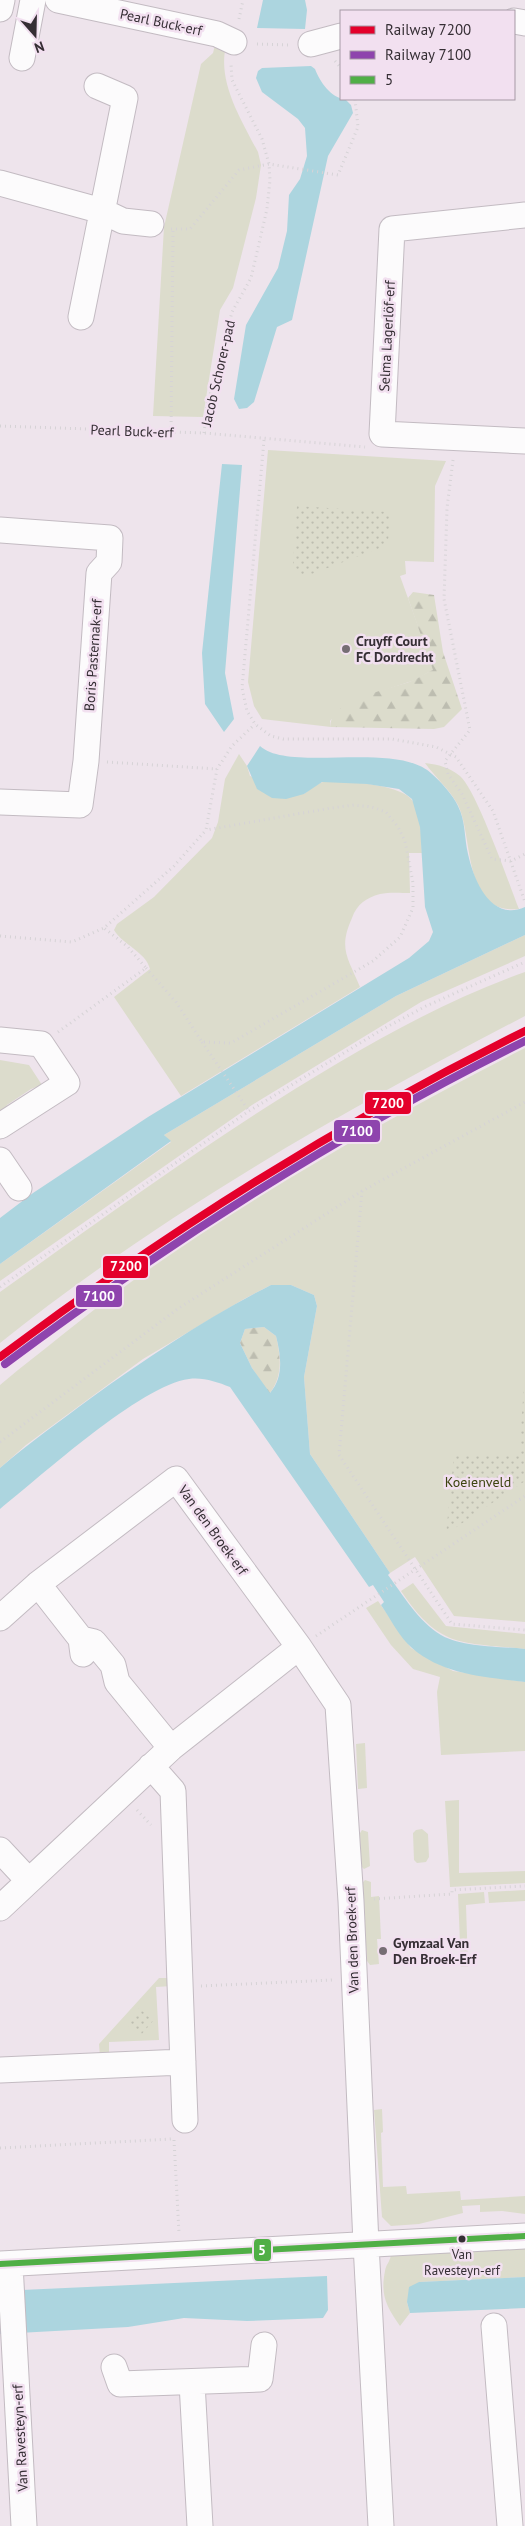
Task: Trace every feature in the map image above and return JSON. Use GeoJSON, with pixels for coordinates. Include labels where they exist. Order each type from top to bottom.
{"type":"FeatureCollection","features":[{"type":"Feature","properties":{"kind":"street"},"geometry":{"type":"LineString","coordinates":[[0,9],[2,0]]}},
{"type":"Feature","properties":{"kind":"street"},"geometry":{"type":"LineString","coordinates":[[22,58],[33,0]]}},
{"type":"Feature","properties":{"kind":"street","name":"Pearl Buck-erf"},"geometry":{"type":"LineString","coordinates":[[58,0],[116,6],[217,34],[234,42]]}},
{"type":"Feature","properties":{"kind":"street"},"geometry":{"type":"LineString","coordinates":[[311,44],[340,36]]}},
{"type":"Feature","properties":{"kind":"street"},"geometry":{"type":"LineString","coordinates":[[81,317],[125,98],[97,86]]}},
{"type":"Feature","properties":{"kind":"street"},"geometry":{"type":"LineString","coordinates":[[0,183],[102,211],[123,221],[162,227]]}},
{"type":"Feature","properties":{"kind":"street","name":"Selma Lagerlöf-erf"},"geometry":{"type":"LineString","coordinates":[[525,215],[392,229],[382,434],[455,446],[525,441]]}},
{"type":"Feature","properties":{"kind":"street","name":"Boris Pasternak-erf"},"geometry":{"type":"LineString","coordinates":[[0,530],[110,538],[108,562],[99,573],[86,760],[80,805],[0,802]]}},
{"type":"Feature","properties":{"kind":"street"},"geometry":{"type":"LineString","coordinates":[[0,1040],[41,1044],[67,1083],[0,1126]]}},
{"type":"Feature","properties":{"kind":"street"},"geometry":{"type":"LineString","coordinates":[[0,1160],[19,1188]]}},
{"type":"Feature","properties":{"kind":"street","name":"Van den Broek-erf"},"geometry":{"type":"LineString","coordinates":[[0,1618],[38,1584],[176,1479],[299,1647],[338,1705],[351,1901],[366,2244]]}},
{"type":"Feature","properties":{"kind":"street"},"geometry":{"type":"LineString","coordinates":[[38,1584],[81,1639],[82,1652],[101,1676],[117,1682],[171,1748]]}},
{"type":"Feature","properties":{"kind":"street"},"geometry":{"type":"LineString","coordinates":[[0,1908],[171,1748],[299,1647]]}},
{"type":"Feature","properties":{"kind":"street"},"geometry":{"type":"LineString","coordinates":[[151,1766],[173,1791],[183,2062],[180,2129]]}},
{"type":"Feature","properties":{"kind":"street"},"geometry":{"type":"LineString","coordinates":[[0,1850],[28,1880]]}},
{"type":"Feature","properties":{"kind":"street"},"geometry":{"type":"LineString","coordinates":[[0,2070],[183,2062]]}},
{"type":"Feature","properties":{"kind":"street"},"geometry":{"type":"LineString","coordinates":[[7,2270],[180,2254],[525,2236]]}},
{"type":"Feature","properties":{"kind":"street"},"geometry":{"type":"LineString","coordinates":[[366,2244],[381,2526]]}},
{"type":"Feature","properties":{"kind":"street","name":"Van Ravesteyn-erf"},"geometry":{"type":"LineString","coordinates":[[7,2270],[15,2343],[24,2526]]}},
{"type":"Feature","properties":{"kind":"street"},"geometry":{"type":"LineString","coordinates":[[494,2326],[510,2526]]}},
{"type":"Feature","properties":{"kind":"street"},"geometry":{"type":"LineString","coordinates":[[114,2367],[120,2384],[192,2383],[260,2379],[264,2345]]}},
{"type":"Feature","properties":{"kind":"street"},"geometry":{"type":"LineString","coordinates":[[192,2383],[200,2526]]}},
{"type":"Feature","properties":{"kind":"path","name":"Jacob Schorer-pad"},"geometry":{"type":"LineString","coordinates":[[204,433],[207,406],[232,312],[251,278],[267,209],[270,180],[269,164],[262,139],[232,80],[230,58],[243,0]]}},
{"type":"Feature","properties":{"kind":"path"},"geometry":{"type":"LineString","coordinates":[[234,42],[283,46],[311,44]]}},
{"type":"Feature","properties":{"kind":"path"},"geometry":{"type":"LineString","coordinates":[[171,432],[162,227],[190,229],[240,170],[269,164],[338,175],[358,127],[355,100]]}},
{"type":"Feature","properties":{"kind":"path","name":"Pearl Buck-erf"},"geometry":{"type":"LineString","coordinates":[[0,426],[204,433],[264,440],[242,688],[247,711],[256,724]]}},
{"type":"Feature","properties":{"kind":"path"},"geometry":{"type":"LineString","coordinates":[[455,446],[447,508],[444,599],[470,730],[445,760],[448,774],[462,794],[492,859],[510,861],[525,854]]}},
{"type":"Feature","properties":{"kind":"path"},"geometry":{"type":"LineString","coordinates":[[0,936],[72,942],[104,928],[174,866],[206,830],[217,770],[232,746],[256,724],[263,732],[283,739],[392,739],[422,744],[450,753],[464,766],[492,811],[525,902]]}},
{"type":"Feature","properties":{"kind":"path"},"geometry":{"type":"LineString","coordinates":[[86,760],[217,770]]}},
{"type":"Feature","properties":{"kind":"path"},"geometry":{"type":"LineString","coordinates":[[202,1042],[231,1043],[373,962],[400,938],[413,908],[413,883],[405,841],[398,827],[386,812],[372,807],[354,805],[206,830]]}},
{"type":"Feature","properties":{"kind":"path"},"geometry":{"type":"LineString","coordinates":[[104,928],[128,947],[176,1002],[249,1110]]}},
{"type":"Feature","properties":{"kind":"path"},"geometry":{"type":"LineString","coordinates":[[0,1287],[249,1110],[426,1006],[525,962]]}},
{"type":"Feature","properties":{"kind":"path"},"geometry":{"type":"LineString","coordinates":[[41,1044],[146,968]]}},
{"type":"Feature","properties":{"kind":"path"},"geometry":{"type":"LineString","coordinates":[[0,1442],[179,1308],[362,1191],[525,1102]]}},
{"type":"Feature","properties":{"kind":"path"},"geometry":{"type":"LineString","coordinates":[[362,1191],[339,1455],[452,1624],[525,1630]]}},
{"type":"Feature","properties":{"kind":"path"},"geometry":{"type":"LineString","coordinates":[[299,1647],[525,1496]]}},
{"type":"Feature","properties":{"kind":"path"},"geometry":{"type":"LineString","coordinates":[[122,1793],[176,1852]]}},
{"type":"Feature","properties":{"kind":"path"},"geometry":{"type":"LineString","coordinates":[[351,1901],[452,1894],[452,1890],[525,1886]]}},
{"type":"Feature","properties":{"kind":"path"},"geometry":{"type":"LineString","coordinates":[[180,1987],[354,1979]]}},
{"type":"Feature","properties":{"kind":"path"},"geometry":{"type":"LineString","coordinates":[[0,2148],[180,2129],[180,2254]]}},
{"type":"Feature","properties":{"kind":"green space"},"geometry":{"type":"Polygon","coordinates":[[[215,45],[226,46],[224,60],[228,87],[238,114],[258,152],[261,165],[256,198],[233,288],[220,310],[203,417],[153,416],[164,227],[201,64],[213,53],[215,45]]]}},
{"type":"Feature","properties":{"kind":"green space"},"geometry":{"type":"Polygon","coordinates":[[[268,450],[446,461],[435,486],[434,562],[405,561],[406,574],[400,576],[434,670],[412,681],[356,701],[347,706],[330,721],[331,727],[262,719],[254,706],[248,682],[268,450]]]}},
{"type":"Feature","properties":{"kind":"green space"},"geometry":{"type":"Polygon","coordinates":[[[297,506],[390,512],[388,545],[309,575],[301,575],[293,564],[297,506]]]}},
{"type":"Feature","properties":{"kind":"green space"},"geometry":{"type":"Polygon","coordinates":[[[413,592],[434,595],[443,652],[462,709],[444,727],[434,729],[331,727],[332,718],[349,703],[375,692],[412,681],[433,670],[408,598],[413,592]]]}},
{"type":"Feature","properties":{"kind":"green space"},"geometry":{"type":"Polygon","coordinates":[[[239,754],[247,766],[250,776],[304,794],[323,782],[332,782],[370,784],[396,790],[406,795],[412,800],[418,812],[422,853],[409,853],[410,893],[380,894],[363,902],[354,913],[348,929],[345,946],[360,987],[181,1096],[114,997],[150,969],[144,958],[114,930],[117,924],[154,897],[212,838],[218,822],[225,779],[239,754]]]}},
{"type":"Feature","properties":{"kind":"green space"},"geometry":{"type":"Polygon","coordinates":[[[425,763],[452,770],[467,785],[484,818],[519,909],[501,908],[488,900],[479,887],[473,872],[463,819],[458,805],[425,763]]]}},
{"type":"Feature","properties":{"kind":"green space"},"geometry":{"type":"Polygon","coordinates":[[[525,935],[525,956],[421,1002],[252,1105],[0,1281],[0,1264],[171,1142],[164,1135],[396,996],[525,935]]]}},
{"type":"Feature","properties":{"kind":"green space"},"geometry":{"type":"Polygon","coordinates":[[[525,972],[525,1016],[321,1127],[189,1208],[61,1296],[0,1343],[0,1292],[125,1203],[294,1089],[383,1037],[476,991],[525,972]]]}},
{"type":"Feature","properties":{"kind":"green space","name":"Koeienveld"},"geometry":{"type":"Polygon","coordinates":[[[525,1048],[525,1622],[454,1616],[415,1557],[390,1573],[310,1454],[304,1377],[317,1306],[314,1295],[291,1285],[271,1285],[143,1359],[26,1445],[0,1468],[0,1385],[18,1370],[123,1288],[232,1214],[327,1156],[425,1100],[525,1048]]]}},
{"type":"Feature","properties":{"kind":"green space"},"geometry":{"type":"Polygon","coordinates":[[[0,1060],[29,1065],[42,1085],[31,1089],[7,1105],[4,1114],[0,1113],[0,1060]]]}},
{"type":"Feature","properties":{"kind":"green space"},"geometry":{"type":"Polygon","coordinates":[[[264,1327],[276,1336],[280,1359],[277,1381],[269,1394],[252,1368],[240,1343],[245,1329],[264,1327]]]}},
{"type":"Feature","properties":{"kind":"green space","name":"Koeienveld"},"geometry":{"type":"Polygon","coordinates":[[[524,1386],[525,1481],[446,1534],[454,1456],[519,1454],[524,1386]]]}},
{"type":"Feature","properties":{"kind":"green space"},"geometry":{"type":"Polygon","coordinates":[[[413,1583],[446,1626],[525,1634],[525,1649],[468,1643],[440,1633],[428,1624],[415,1610],[401,1591],[413,1583]]]}},
{"type":"Feature","properties":{"kind":"green space"},"geometry":{"type":"Polygon","coordinates":[[[378,1601],[411,1648],[453,1671],[525,1682],[525,1751],[441,1755],[437,1692],[440,1677],[413,1669],[391,1645],[366,1608],[378,1601]]]}},
{"type":"Feature","properties":{"kind":"green space"},"geometry":{"type":"Polygon","coordinates":[[[365,1743],[367,1788],[358,1789],[356,1744],[365,1743]]]}},
{"type":"Feature","properties":{"kind":"green space"},"geometry":{"type":"Polygon","coordinates":[[[459,1800],[459,1873],[525,1871],[525,1883],[450,1887],[445,1801],[459,1800]]]}},
{"type":"Feature","properties":{"kind":"green space"},"geometry":{"type":"Polygon","coordinates":[[[422,1829],[428,1834],[429,1857],[426,1862],[417,1863],[414,1860],[413,1833],[416,1830],[422,1829]]]}},
{"type":"Feature","properties":{"kind":"green space"},"geometry":{"type":"Polygon","coordinates":[[[362,1830],[368,1832],[370,1866],[364,1869],[361,1866],[360,1833],[362,1830]]]}},
{"type":"Feature","properties":{"kind":"green space"},"geometry":{"type":"Polygon","coordinates":[[[365,1880],[371,1882],[371,1897],[379,1896],[381,1939],[377,1939],[379,1964],[370,1965],[367,1961],[362,1883],[365,1880]]]}},
{"type":"Feature","properties":{"kind":"green space"},"geometry":{"type":"Polygon","coordinates":[[[525,1890],[525,1901],[489,1903],[488,1892],[525,1890]]]}},
{"type":"Feature","properties":{"kind":"green space"},"geometry":{"type":"Polygon","coordinates":[[[484,1892],[485,1903],[466,1905],[468,1967],[461,1967],[458,1894],[484,1892]]]}},
{"type":"Feature","properties":{"kind":"green space"},"geometry":{"type":"Polygon","coordinates":[[[159,1978],[171,1978],[172,1986],[156,1987],[159,2040],[109,2042],[109,2057],[100,2057],[99,2044],[159,1978]]]}},
{"type":"Feature","properties":{"kind":"green space"},"geometry":{"type":"Polygon","coordinates":[[[139,2008],[153,2021],[140,2036],[126,2024],[139,2008]]]}},
{"type":"Feature","properties":{"kind":"green space"},"geometry":{"type":"Polygon","coordinates":[[[382,2109],[383,2187],[406,2186],[407,2194],[460,2191],[461,2200],[525,2196],[525,2214],[502,2211],[480,2212],[480,2205],[462,2206],[463,2213],[419,2224],[391,2226],[382,2217],[374,2110],[382,2109]]]}},
{"type":"Feature","properties":{"kind":"green space"},"geometry":{"type":"Polygon","coordinates":[[[525,2246],[525,2277],[419,2282],[407,2302],[410,2313],[400,2326],[388,2307],[383,2287],[391,2253],[525,2246]]]}},
{"type":"Feature","properties":{"kind":"water"},"geometry":{"type":"Polygon","coordinates":[[[263,0],[305,0],[307,10],[305,29],[257,28],[263,0]]]}},
{"type":"Feature","properties":{"kind":"water"},"geometry":{"type":"Polygon","coordinates":[[[311,66],[315,69],[323,84],[335,96],[340,98],[340,100],[346,100],[351,105],[353,113],[328,156],[292,320],[277,327],[254,402],[247,408],[239,409],[234,399],[246,325],[278,268],[287,231],[289,195],[300,179],[307,156],[305,128],[298,119],[262,92],[256,78],[258,71],[262,68],[311,66]]]}},
{"type":"Feature","properties":{"kind":"water"},"geometry":{"type":"Polygon","coordinates":[[[222,464],[242,465],[225,673],[234,719],[224,732],[205,704],[202,653],[222,464]]]}},
{"type":"Feature","properties":{"kind":"water"},"geometry":{"type":"Polygon","coordinates":[[[260,746],[274,754],[294,757],[370,757],[394,759],[416,764],[432,774],[450,793],[461,812],[468,854],[480,887],[494,904],[503,909],[513,910],[525,907],[525,935],[396,996],[164,1135],[171,1141],[0,1264],[0,1218],[33,1193],[148,1117],[409,958],[429,941],[433,932],[425,907],[420,827],[412,799],[399,789],[367,784],[322,782],[304,794],[286,799],[272,798],[257,789],[247,766],[260,746]]]}},
{"type":"Feature","properties":{"kind":"water"},"geometry":{"type":"Polygon","coordinates":[[[271,1285],[291,1285],[314,1295],[317,1306],[304,1377],[310,1454],[390,1573],[388,1575],[425,1623],[441,1635],[460,1642],[482,1646],[525,1649],[525,1682],[480,1676],[451,1669],[424,1657],[412,1648],[399,1633],[381,1605],[384,1602],[373,1585],[369,1587],[230,1387],[220,1383],[205,1379],[189,1379],[169,1385],[145,1397],[91,1434],[0,1509],[0,1468],[45,1432],[134,1368],[201,1324],[271,1285]],[[264,1327],[245,1329],[240,1343],[252,1368],[270,1393],[278,1380],[280,1366],[276,1336],[264,1327]]]}},
{"type":"Feature","properties":{"kind":"water"},"geometry":{"type":"Polygon","coordinates":[[[327,2276],[328,2310],[323,2318],[247,2321],[184,2318],[128,2327],[0,2334],[0,2291],[327,2276]]]}},
{"type":"Feature","properties":{"kind":"water"},"geometry":{"type":"Polygon","coordinates":[[[525,2277],[525,2308],[410,2313],[407,2302],[409,2287],[419,2282],[525,2277]]]}},
{"type":"Feature","properties":{"kind":"rail line","name":"7200"},"geometry":{"type":"LineString","coordinates":[[0,1357],[126,1266],[255,1182],[387,1103],[525,1031]]}},
{"type":"Feature","properties":{"kind":"rail line","name":"7100"},"geometry":{"type":"LineString","coordinates":[[5,1364],[130,1274],[258,1190],[389,1113],[525,1041]]}},
{"type":"Feature","properties":{"kind":"transit line","name":"5"},"geometry":{"type":"LineString","coordinates":[[0,2264],[525,2236]]}},
{"type":"Feature","properties":{"kind":"place","name":"Cruyff Court FC Dordrecht"},"geometry":{"type":"Point","coordinates":[346,649]}},
{"type":"Feature","properties":{"kind":"place","name":"Gymzaal Van Den Broek-Erf"},"geometry":{"type":"Point","coordinates":[383,1951]}},
{"type":"Feature","properties":{"kind":"place","name":"Van Ravesteyn-erf"},"geometry":{"type":"Point","coordinates":[462,2239]}}]}
